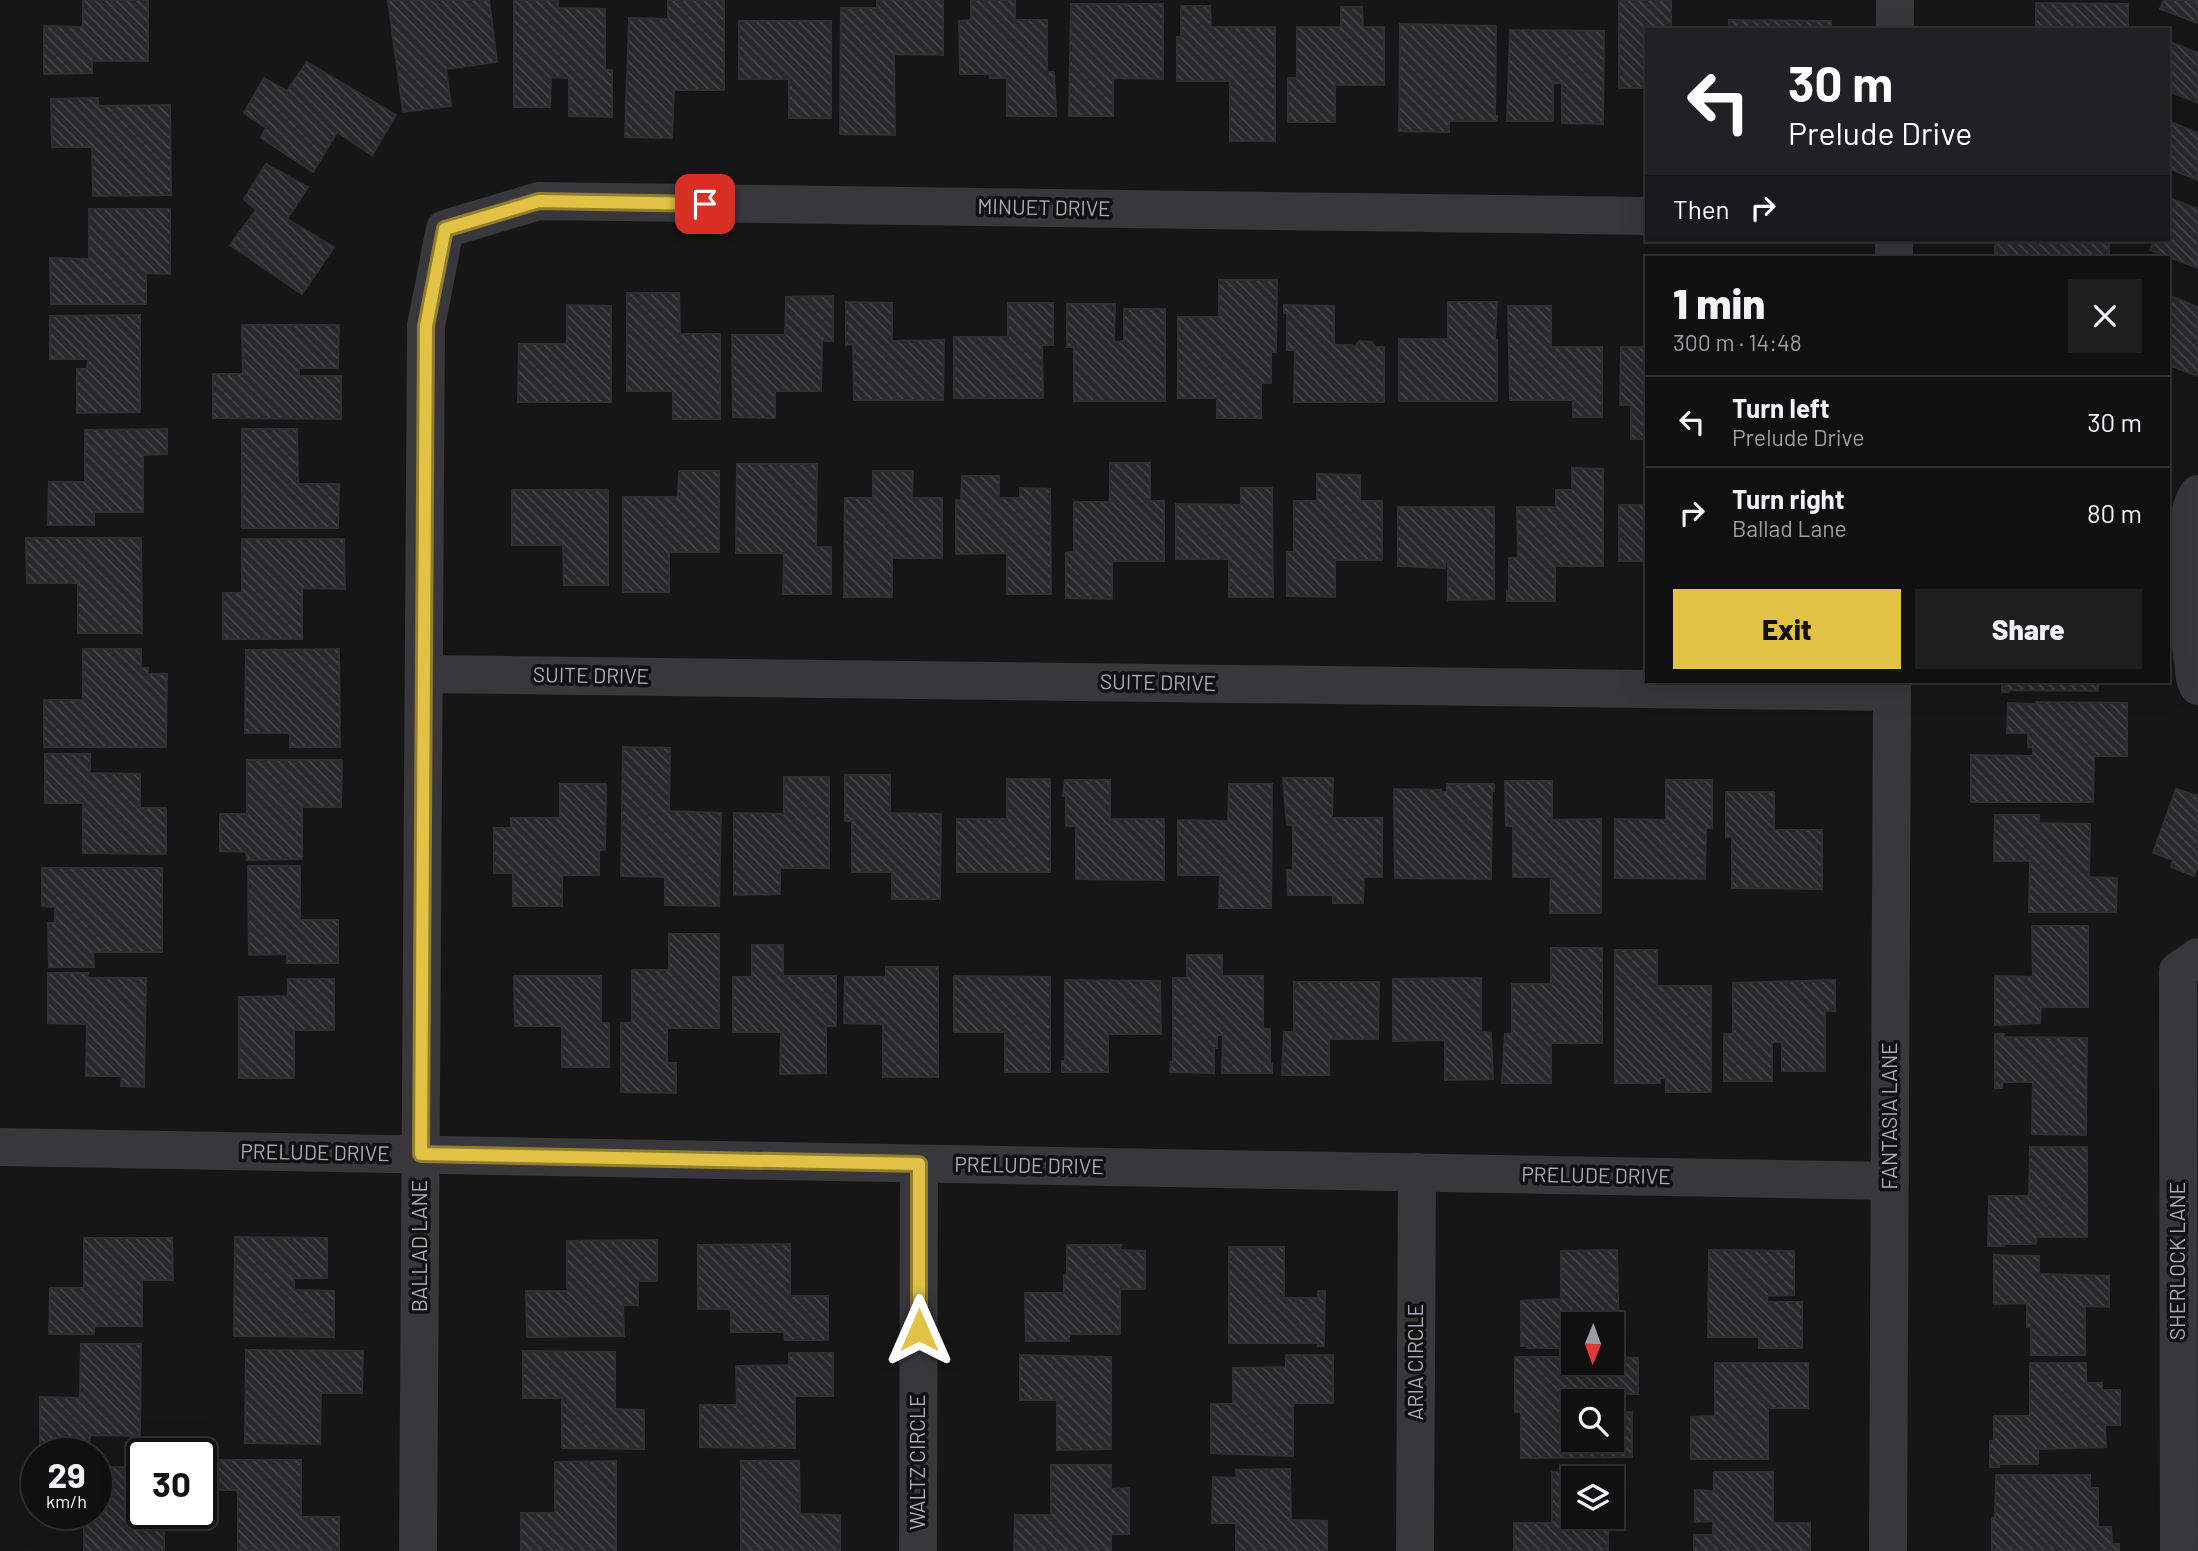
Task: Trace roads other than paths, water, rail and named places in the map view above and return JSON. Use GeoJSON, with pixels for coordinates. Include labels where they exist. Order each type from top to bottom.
{"type":"FeatureCollection","features":[{"type":"Feature","properties":{"kind":"street"},"geometry":{"type":"LineString","coordinates":[[1895,0],[1895,28]]}},
{"type":"Feature","properties":{"kind":"street","name":"MINUET DRIVE"},"geometry":{"type":"LineString","coordinates":[[445,229],[539,201],[1645,216]]}},
{"type":"Feature","properties":{"kind":"street","name":"BALLAD LANE"},"geometry":{"type":"LineString","coordinates":[[418,1551],[426,326],[445,229]]}},
{"type":"Feature","properties":{"kind":"street"},"geometry":{"type":"LineString","coordinates":[[2186,505],[2185,590],[2198,686]]}},
{"type":"Feature","properties":{"kind":"street","name":"SUITE DRIVE"},"geometry":{"type":"LineString","coordinates":[[424,674],[1892,686]]}},
{"type":"Feature","properties":{"kind":"street","name":"FANTASIA LANE"},"geometry":{"type":"LineString","coordinates":[[1888,1551],[1892,686]]}},
{"type":"Feature","properties":{"kind":"street","name":"SHERLOCK LANE"},"geometry":{"type":"LineString","coordinates":[[2179,1551],[2188,964]]}},
{"type":"Feature","properties":{"kind":"street","name":"PRELUDE DRIVE"},"geometry":{"type":"LineString","coordinates":[[0,1147],[1890,1181]]}},
{"type":"Feature","properties":{"kind":"street","name":"WALTZ CIRCLE"},"geometry":{"type":"LineString","coordinates":[[918,1551],[919,1164]]}},
{"type":"Feature","properties":{"kind":"street","name":"ARIA CIRCLE"},"geometry":{"type":"LineString","coordinates":[[1415,1551],[1417,1172]]}}]}
